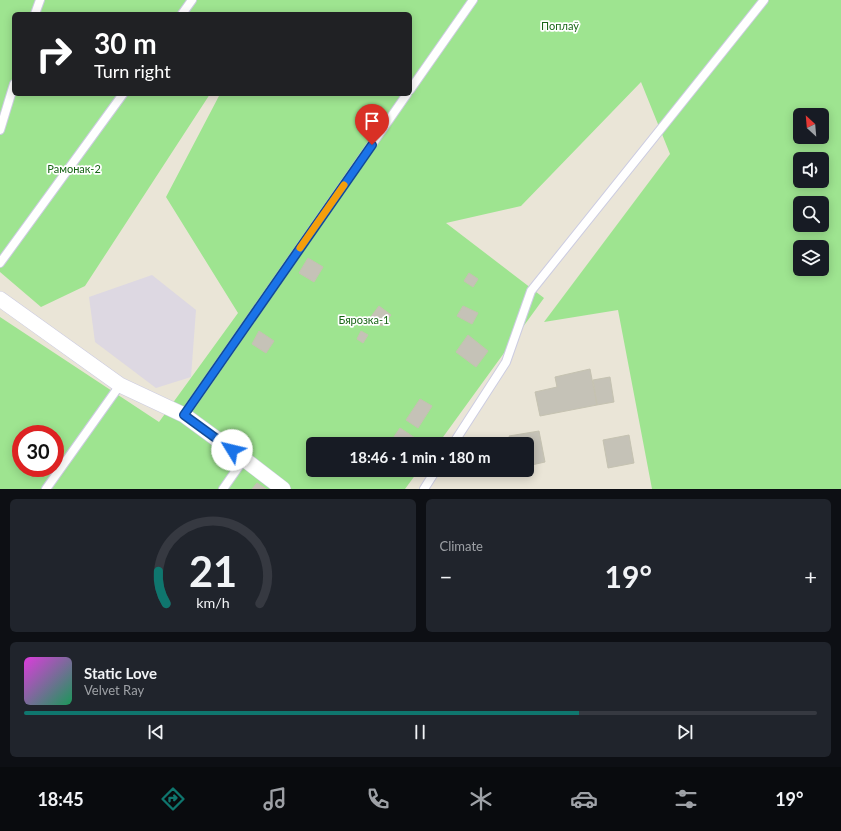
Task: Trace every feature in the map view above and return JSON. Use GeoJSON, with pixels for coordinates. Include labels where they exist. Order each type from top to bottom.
{"type":"FeatureCollection","features":[{"type":"Feature","properties":{"kind":"street"},"geometry":{"type":"LineString","coordinates":[[0,299],[120,385],[184,415],[244,458],[283,489]]}},
{"type":"Feature","properties":{"kind":"lane"},"geometry":{"type":"LineString","coordinates":[[36,12],[40,0]]}},
{"type":"Feature","properties":{"kind":"lane"},"geometry":{"type":"LineString","coordinates":[[183,12],[192,0]]}},
{"type":"Feature","properties":{"kind":"lane"},"geometry":{"type":"LineString","coordinates":[[412,87],[473,0]]}},
{"type":"Feature","properties":{"kind":"lane"},"geometry":{"type":"LineString","coordinates":[[458,437],[506,362],[531,291],[764,0]]}},
{"type":"Feature","properties":{"kind":"lane"},"geometry":{"type":"LineString","coordinates":[[0,130],[12,91]]}},
{"type":"Feature","properties":{"kind":"lane"},"geometry":{"type":"LineString","coordinates":[[0,264],[122,96]]}},
{"type":"Feature","properties":{"kind":"lane"},"geometry":{"type":"LineString","coordinates":[[184,415],[406,96]]}},
{"type":"Feature","properties":{"kind":"lane"},"geometry":{"type":"LineString","coordinates":[[46,489],[120,385]]}},
{"type":"Feature","properties":{"kind":"lane"},"geometry":{"type":"LineString","coordinates":[[223,489],[244,458]]}},
{"type":"Feature","properties":{"kind":"lane"},"geometry":{"type":"LineString","coordinates":[[424,489],[432,477]]}},
{"type":"Feature","properties":{"kind":"shaded area"},"geometry":{"type":"Polygon","coordinates":[[[152,275],[196,310],[191,377],[156,388],[95,342],[89,297],[152,275]]]}},
{"type":"Feature","properties":{"kind":"green space"},"geometry":{"type":"Polygon","coordinates":[[[0,0],[841,0],[841,489],[652,489],[618,310],[544,322],[670,154],[641,82],[521,206],[446,223],[544,298],[443,437],[306,437],[306,477],[414,477],[405,489],[0,489],[0,317],[159,422],[238,313],[166,197],[219,96],[412,96],[412,12],[12,12],[12,96],[209,96],[85,286],[41,307],[0,272],[0,0]]]}},
{"type":"Feature","properties":{"kind":"building"},"geometry":{"type":"Polygon","coordinates":[[[308,258],[323,267],[314,282],[299,273],[308,258]]]}},
{"type":"Feature","properties":{"kind":"building"},"geometry":{"type":"Polygon","coordinates":[[[469,273],[478,279],[473,287],[464,281],[469,273]]]}},
{"type":"Feature","properties":{"kind":"building"},"geometry":{"type":"Polygon","coordinates":[[[379,306],[391,315],[382,326],[370,318],[379,306]]]}},
{"type":"Feature","properties":{"kind":"building"},"geometry":{"type":"Polygon","coordinates":[[[463,306],[478,313],[472,324],[457,316],[463,306]]]}},
{"type":"Feature","properties":{"kind":"building"},"geometry":{"type":"Polygon","coordinates":[[[259,331],[274,341],[266,353],[252,344],[259,331]]]}},
{"type":"Feature","properties":{"kind":"building"},"geometry":{"type":"Polygon","coordinates":[[[361,331],[368,335],[363,343],[357,339],[361,331]]]}},
{"type":"Feature","properties":{"kind":"building"},"geometry":{"type":"Polygon","coordinates":[[[468,335],[488,351],[476,367],[456,352],[468,335]]]}},
{"type":"Feature","properties":{"kind":"building"},"geometry":{"type":"Polygon","coordinates":[[[590,369],[597,405],[540,416],[535,392],[557,387],[555,377],[590,369]]]}},
{"type":"Feature","properties":{"kind":"building"},"geometry":{"type":"Polygon","coordinates":[[[610,377],[614,402],[597,405],[593,380],[610,377]]]}},
{"type":"Feature","properties":{"kind":"building"},"geometry":{"type":"Polygon","coordinates":[[[420,399],[432,406],[418,428],[406,420],[420,399]]]}},
{"type":"Feature","properties":{"kind":"building"},"geometry":{"type":"Polygon","coordinates":[[[400,428],[414,437],[394,437],[400,428]]]}},
{"type":"Feature","properties":{"kind":"building"},"geometry":{"type":"Polygon","coordinates":[[[539,431],[545,462],[534,464],[534,437],[509,436],[539,431]]]}},
{"type":"Feature","properties":{"kind":"building"},"geometry":{"type":"Polygon","coordinates":[[[629,435],[634,463],[608,468],[603,440],[629,435]]]}},
{"type":"Feature","properties":{"kind":"building"},"geometry":{"type":"Polygon","coordinates":[[[257,483],[266,489],[252,489],[257,483]]]}},
{"type":"Feature","properties":{"kind":"slow traffic"},"geometry":{"type":"LineString","coordinates":[[300,248],[344,185]]}},
{"type":"Feature","properties":{"kind":"route"},"geometry":{"type":"LineString","coordinates":[[232,450],[184,415],[372,145]]}},
{"type":"Feature","properties":{"kind":"park label","name":"Поплаў"},"geometry":{"type":"Point","coordinates":[560,25]}},
{"type":"Feature","properties":{"kind":"park label","name":"Рамонак-2"},"geometry":{"type":"Point","coordinates":[74,168]}},
{"type":"Feature","properties":{"kind":"park label","name":"Бярозка-1"},"geometry":{"type":"Point","coordinates":[364,319]}}]}
